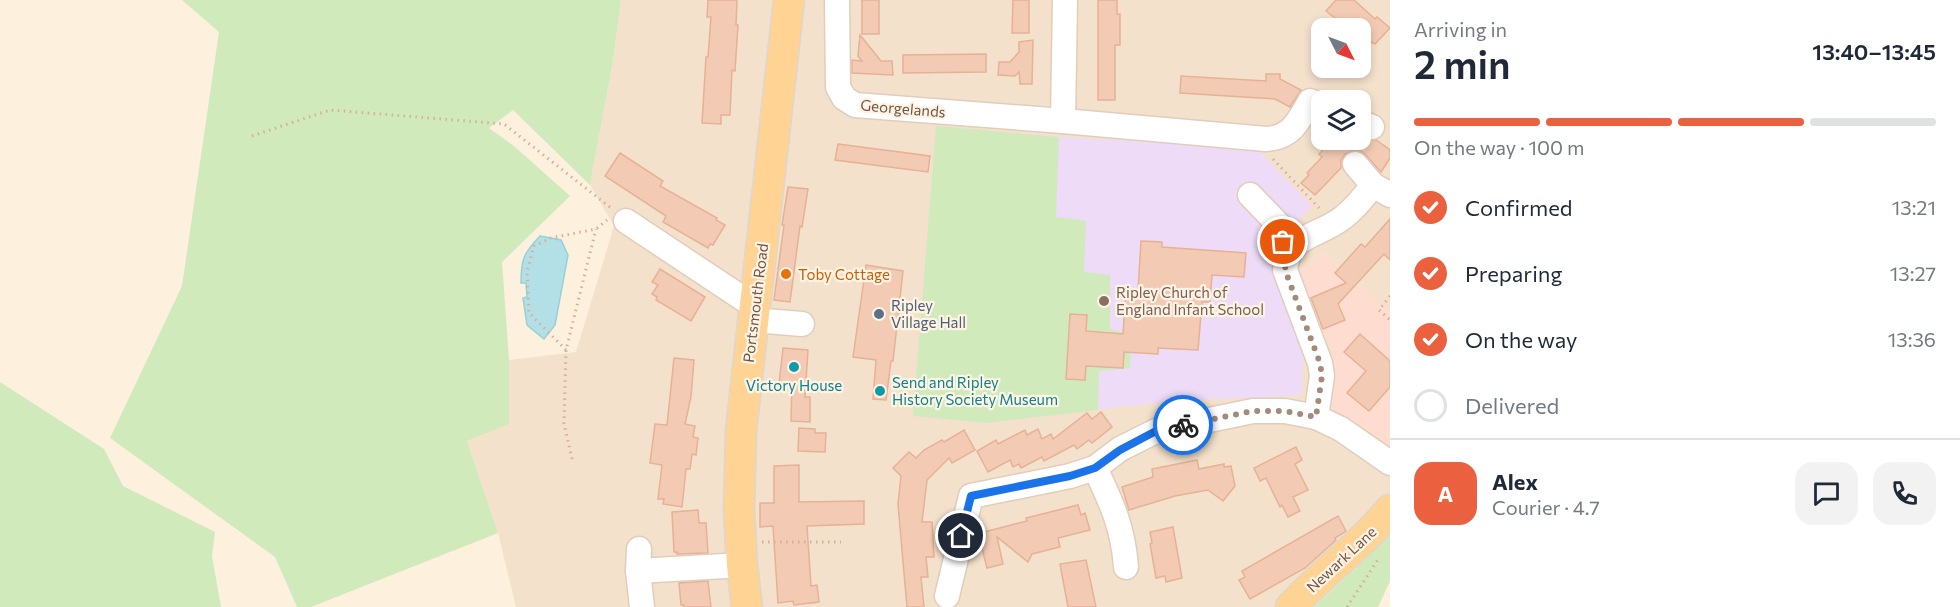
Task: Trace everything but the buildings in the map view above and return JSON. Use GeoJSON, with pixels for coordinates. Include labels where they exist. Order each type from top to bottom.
{"type":"FeatureCollection","features":[{"type":"Feature","properties":{"kind":"main road","name":"Portsmouth Road"},"geometry":{"type":"LineString","coordinates":[[747,607],[750,554],[740,460],[753,313],[789,0]]}},
{"type":"Feature","properties":{"kind":"main road","name":"Newark Lane"},"geometry":{"type":"LineString","coordinates":[[1291,607],[1330,568],[1375,529],[1390,510]]}},
{"type":"Feature","properties":{"kind":"street","name":"Georgelands"},"geometry":{"type":"LineString","coordinates":[[837,0],[838,87],[844,98],[855,105],[1260,139]]}},
{"type":"Feature","properties":{"kind":"street"},"geometry":{"type":"LineString","coordinates":[[1063,121],[1065,0]]}},
{"type":"Feature","properties":{"kind":"street"},"geometry":{"type":"LineString","coordinates":[[1260,139],[1284,136],[1297,124],[1311,101]]}},
{"type":"Feature","properties":{"kind":"street"},"geometry":{"type":"LineString","coordinates":[[1286,258],[1291,249],[1327,215],[1360,202],[1382,190],[1355,164]]}},
{"type":"Feature","properties":{"kind":"street"},"geometry":{"type":"LineString","coordinates":[[1250,195],[1280,226],[1286,258],[1285,270],[1320,363],[1322,376],[1316,417]]}},
{"type":"Feature","properties":{"kind":"street"},"geometry":{"type":"LineString","coordinates":[[625,219],[753,313],[802,324]]}},
{"type":"Feature","properties":{"kind":"street"},"geometry":{"type":"LineString","coordinates":[[947,596],[971,496],[1070,476],[1095,468],[1120,450],[1156,431],[1253,411],[1285,411],[1316,417],[1341,429],[1390,463]]}},
{"type":"Feature","properties":{"kind":"street"},"geometry":{"type":"LineString","coordinates":[[1095,468],[1118,516],[1124,542],[1126,567]]}},
{"type":"Feature","properties":{"kind":"street"},"geometry":{"type":"LineString","coordinates":[[642,607],[638,560],[750,554]]}},
{"type":"Feature","properties":{"kind":"path"},"geometry":{"type":"LineString","coordinates":[[252,136],[330,110],[504,124],[625,219]]}},
{"type":"Feature","properties":{"kind":"path"},"geometry":{"type":"LineString","coordinates":[[1260,139],[1327,215]]}},
{"type":"Feature","properties":{"kind":"path"},"geometry":{"type":"LineString","coordinates":[[566,350],[529,313],[526,271],[534,246],[551,238],[596,229],[606,220],[625,219]]}},
{"type":"Feature","properties":{"kind":"path"},"geometry":{"type":"LineString","coordinates":[[572,459],[564,423],[566,350],[596,229]]}},
{"type":"Feature","properties":{"kind":"path"},"geometry":{"type":"LineString","coordinates":[[1390,296],[1378,310],[1390,320]]}},
{"type":"Feature","properties":{"kind":"path"},"geometry":{"type":"LineString","coordinates":[[750,554],[841,542]]}},
{"type":"Feature","properties":{"kind":"path"},"geometry":{"type":"LineString","coordinates":[[1347,607],[1380,554]]}},
{"type":"Feature","properties":{"kind":"shaded area"},"geometry":{"type":"Polygon","coordinates":[[[621,0],[1390,0],[1390,312],[1322,252],[1390,463],[1390,504],[1283,607],[516,607],[498,533],[467,441],[509,424],[509,360],[576,352],[614,226],[590,185],[613,61],[621,0]]]}},
{"type":"Feature","properties":{"kind":"shaded area","name":"Ripley Church of England Infant School"},"geometry":{"type":"Polygon","coordinates":[[[936,126],[1059,137],[1256,148],[1312,206],[1270,250],[1303,352],[1302,395],[1173,401],[987,423],[913,416],[936,126]]]}},
{"type":"Feature","properties":{"kind":"shaded area"},"geometry":{"type":"Polygon","coordinates":[[[1322,252],[1390,312],[1390,463],[1316,417],[1320,390],[1289,282],[1322,252]]]}},
{"type":"Feature","properties":{"kind":"green space"},"geometry":{"type":"Polygon","coordinates":[[[182,0],[621,0],[613,61],[590,185],[513,110],[489,128],[514,146],[570,196],[502,262],[509,360],[509,424],[467,441],[498,533],[311,607],[297,607],[275,557],[110,438],[182,286],[219,32],[182,0]]]}},
{"type":"Feature","properties":{"kind":"green space"},"geometry":{"type":"Polygon","coordinates":[[[936,126],[1059,137],[1056,217],[1086,221],[1084,272],[1110,275],[1110,329],[1131,335],[1130,368],[1099,371],[1098,410],[987,423],[913,416],[936,126]]]}},
{"type":"Feature","properties":{"kind":"green space"},"geometry":{"type":"Polygon","coordinates":[[[0,382],[104,449],[123,486],[215,532],[212,556],[221,607],[0,607],[0,382]]]}},
{"type":"Feature","properties":{"kind":"green space"},"geometry":{"type":"Polygon","coordinates":[[[1390,531],[1390,581],[1378,607],[1314,607],[1367,558],[1390,531]]]}},
{"type":"Feature","properties":{"kind":"water"},"geometry":{"type":"Polygon","coordinates":[[[540,236],[561,240],[568,255],[555,325],[544,339],[527,325],[523,298],[527,297],[526,283],[521,283],[524,256],[540,236]]]}},
{"type":"Feature","properties":{"kind":"way so far"},"geometry":{"type":"LineString","coordinates":[[1183,425],[1253,411],[1285,411],[1316,417],[1322,376],[1320,363],[1285,270],[1286,258],[1283,242]]}},
{"type":"Feature","properties":{"kind":"place","name":"Toby Cottage"},"geometry":{"type":"Point","coordinates":[786,274]}},
{"type":"Feature","properties":{"kind":"place","name":"Ripley Church of England Infant School"},"geometry":{"type":"Point","coordinates":[1104,301]}},
{"type":"Feature","properties":{"kind":"place","name":"Ripley Village Hall"},"geometry":{"type":"Point","coordinates":[879,314]}},
{"type":"Feature","properties":{"kind":"place","name":"Victory House"},"geometry":{"type":"Point","coordinates":[794,367]}},
{"type":"Feature","properties":{"kind":"place","name":"Send and Ripley History Society Museum"},"geometry":{"type":"Point","coordinates":[880,391]}},
{"type":"Feature","properties":{"kind":"route"},"geometry":{"type":"LineString","coordinates":[[961,536],[971,496],[1070,476],[1095,468],[1120,450],[1156,431],[1183,425]]}}]}
